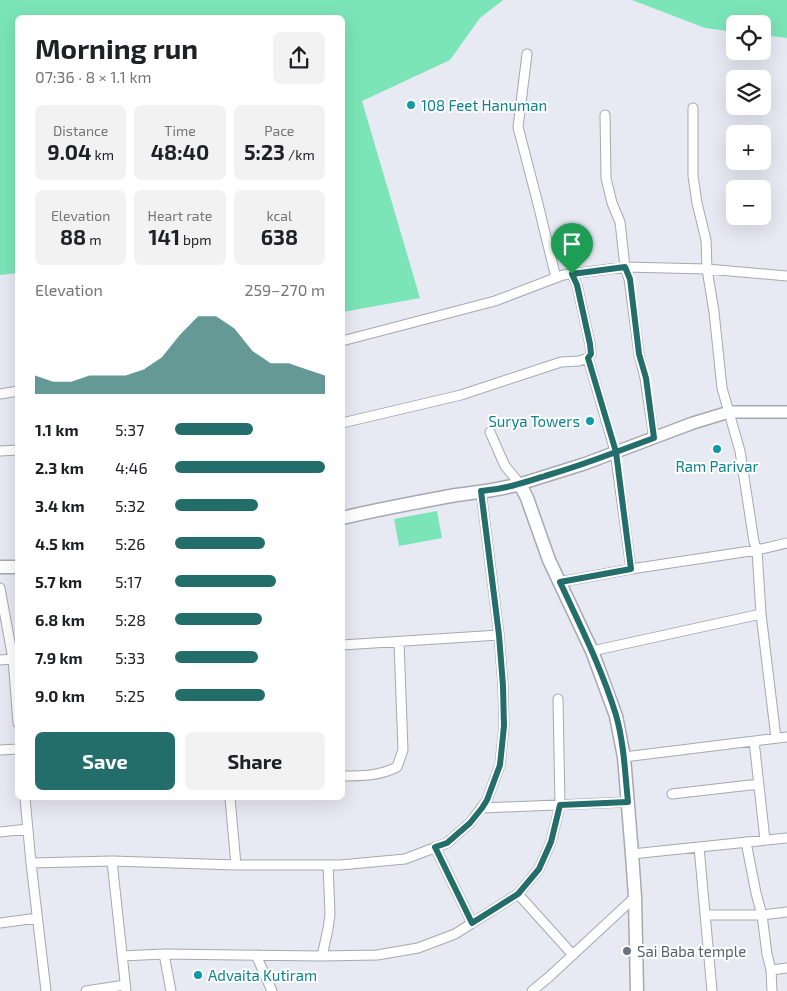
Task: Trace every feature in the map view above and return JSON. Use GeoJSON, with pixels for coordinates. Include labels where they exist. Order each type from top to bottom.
{"type":"FeatureCollection","features":[{"type":"Feature","properties":{"kind":"main road"},"geometry":{"type":"LineString","coordinates":[[345,517],[520,484],[527,498],[549,560],[592,651],[616,716],[624,758],[632,854],[637,991]]}},
{"type":"Feature","properties":{"kind":"main road"},"geometry":{"type":"LineString","coordinates":[[0,568],[15,567]]}},
{"type":"Feature","properties":{"kind":"street"},"geometry":{"type":"LineString","coordinates":[[527,54],[518,127],[556,278]]}},
{"type":"Feature","properties":{"kind":"street"},"geometry":{"type":"LineString","coordinates":[[694,108],[693,176],[706,240],[707,269],[714,312],[722,388],[740,451],[754,542],[757,550],[776,738]]}},
{"type":"Feature","properties":{"kind":"street"},"geometry":{"type":"LineString","coordinates":[[605,115],[606,178],[612,204],[620,222],[625,267],[630,279],[639,354],[646,378],[654,438]]}},
{"type":"Feature","properties":{"kind":"street"},"geometry":{"type":"LineString","coordinates":[[345,340],[495,301],[563,275],[625,267],[707,269],[787,276]]}},
{"type":"Feature","properties":{"kind":"street"},"geometry":{"type":"LineString","coordinates":[[345,422],[461,395],[560,362],[579,361],[588,358],[591,354],[590,344],[577,285],[572,274]]}},
{"type":"Feature","properties":{"kind":"street"},"geometry":{"type":"LineString","coordinates":[[588,358],[616,452],[631,569]]}},
{"type":"Feature","properties":{"kind":"street"},"geometry":{"type":"LineString","coordinates":[[0,394],[15,392]]}},
{"type":"Feature","properties":{"kind":"street"},"geometry":{"type":"LineString","coordinates":[[490,432],[506,466],[520,484],[584,464],[693,423],[729,412],[787,412]]}},
{"type":"Feature","properties":{"kind":"street"},"geometry":{"type":"LineString","coordinates":[[0,451],[15,450]]}},
{"type":"Feature","properties":{"kind":"street"},"geometry":{"type":"LineString","coordinates":[[31,863],[112,861],[236,865],[340,865],[405,859],[447,843],[470,823],[487,800],[500,765],[504,726],[499,635],[481,491]]}},
{"type":"Feature","properties":{"kind":"street"},"geometry":{"type":"LineString","coordinates":[[560,582],[757,550],[787,543]]}},
{"type":"Feature","properties":{"kind":"street"},"geometry":{"type":"LineString","coordinates":[[0,588],[15,659],[0,660]]}},
{"type":"Feature","properties":{"kind":"street"},"geometry":{"type":"LineString","coordinates":[[592,651],[762,614]]}},
{"type":"Feature","properties":{"kind":"street"},"geometry":{"type":"LineString","coordinates":[[345,645],[499,635]]}},
{"type":"Feature","properties":{"kind":"street"},"geometry":{"type":"LineString","coordinates":[[345,776],[376,775],[397,767],[403,750],[398,642]]}},
{"type":"Feature","properties":{"kind":"street"},"geometry":{"type":"LineString","coordinates":[[122,956],[164,954],[377,955],[418,948],[454,934],[518,894],[539,869],[551,842],[560,805],[558,699]]}},
{"type":"Feature","properties":{"kind":"street"},"geometry":{"type":"LineString","coordinates":[[624,758],[787,737]]}},
{"type":"Feature","properties":{"kind":"street"},"geometry":{"type":"LineString","coordinates":[[754,741],[766,840]]}},
{"type":"Feature","properties":{"kind":"street"},"geometry":{"type":"LineString","coordinates":[[0,750],[15,749]]}},
{"type":"Feature","properties":{"kind":"street"},"geometry":{"type":"LineString","coordinates":[[672,794],[759,784]]}},
{"type":"Feature","properties":{"kind":"street"},"geometry":{"type":"LineString","coordinates":[[25,800],[46,991]]}},
{"type":"Feature","properties":{"kind":"street"},"geometry":{"type":"LineString","coordinates":[[230,800],[236,865]]}},
{"type":"Feature","properties":{"kind":"street"},"geometry":{"type":"LineString","coordinates":[[482,808],[628,802]]}},
{"type":"Feature","properties":{"kind":"street"},"geometry":{"type":"LineString","coordinates":[[0,832],[28,829]]}},
{"type":"Feature","properties":{"kind":"street"},"geometry":{"type":"LineString","coordinates":[[632,854],[787,838]]}},
{"type":"Feature","properties":{"kind":"street"},"geometry":{"type":"LineString","coordinates":[[746,842],[762,915],[771,970],[772,991]]}},
{"type":"Feature","properties":{"kind":"street"},"geometry":{"type":"LineString","coordinates":[[435,847],[472,923]]}},
{"type":"Feature","properties":{"kind":"street"},"geometry":{"type":"LineString","coordinates":[[699,847],[712,991]]}},
{"type":"Feature","properties":{"kind":"street"},"geometry":{"type":"LineString","coordinates":[[86,991],[126,988],[112,861]]}},
{"type":"Feature","properties":{"kind":"street"},"geometry":{"type":"LineString","coordinates":[[322,956],[330,914],[328,865]]}},
{"type":"Feature","properties":{"kind":"street"},"geometry":{"type":"LineString","coordinates":[[518,894],[573,954]]}},
{"type":"Feature","properties":{"kind":"street"},"geometry":{"type":"LineString","coordinates":[[532,991],[635,897]]}},
{"type":"Feature","properties":{"kind":"street"},"geometry":{"type":"LineString","coordinates":[[706,915],[762,915],[787,912]]}},
{"type":"Feature","properties":{"kind":"street"},"geometry":{"type":"LineString","coordinates":[[0,923],[37,918]]}},
{"type":"Feature","properties":{"kind":"street"},"geometry":{"type":"LineString","coordinates":[[164,954],[171,991]]}},
{"type":"Feature","properties":{"kind":"street"},"geometry":{"type":"LineString","coordinates":[[256,955],[272,991]]}},
{"type":"Feature","properties":{"kind":"street"},"geometry":{"type":"LineString","coordinates":[[771,970],[787,968]]}},
{"type":"Feature","properties":{"kind":"green space"},"geometry":{"type":"Polygon","coordinates":[[[0,0],[503,0],[480,18],[450,60],[362,101],[420,298],[345,312],[345,15],[15,15],[15,273],[0,275],[0,0]]]}},
{"type":"Feature","properties":{"kind":"green space"},"geometry":{"type":"Polygon","coordinates":[[[632,0],[787,0],[787,38],[771,36],[771,15],[726,15],[726,31],[705,28],[632,0]]]}},
{"type":"Feature","properties":{"kind":"green space"},"geometry":{"type":"Polygon","coordinates":[[[437,511],[442,538],[399,546],[394,519],[437,511]]]}},
{"type":"Feature","properties":{"kind":"place","name":"108 Feet Hanuman"},"geometry":{"type":"Point","coordinates":[411,105]}},
{"type":"Feature","properties":{"kind":"place","name":"Surya Towers"},"geometry":{"type":"Point","coordinates":[590,421]}},
{"type":"Feature","properties":{"kind":"place","name":"Ram Parivar"},"geometry":{"type":"Point","coordinates":[717,449]}},
{"type":"Feature","properties":{"kind":"place","name":"Sai Baba temple"},"geometry":{"type":"Point","coordinates":[627,951]}},
{"type":"Feature","properties":{"kind":"place","name":"Advaita Kutiram"},"geometry":{"type":"Point","coordinates":[198,975]}},
{"type":"Feature","properties":{"kind":"route"},"geometry":{"type":"LineString","coordinates":[[572,274],[577,285],[590,344],[591,354],[588,358],[616,452],[520,484],[501,489],[481,491],[499,635],[503,686],[504,726],[500,765],[487,800],[482,808],[470,823],[447,843],[435,847],[472,923],[518,894],[539,869],[551,842],[560,805],[628,802],[624,758],[616,716],[592,651],[560,582],[631,569],[616,452],[654,438],[646,378],[639,354],[630,279],[625,267],[572,274]]}}]}
